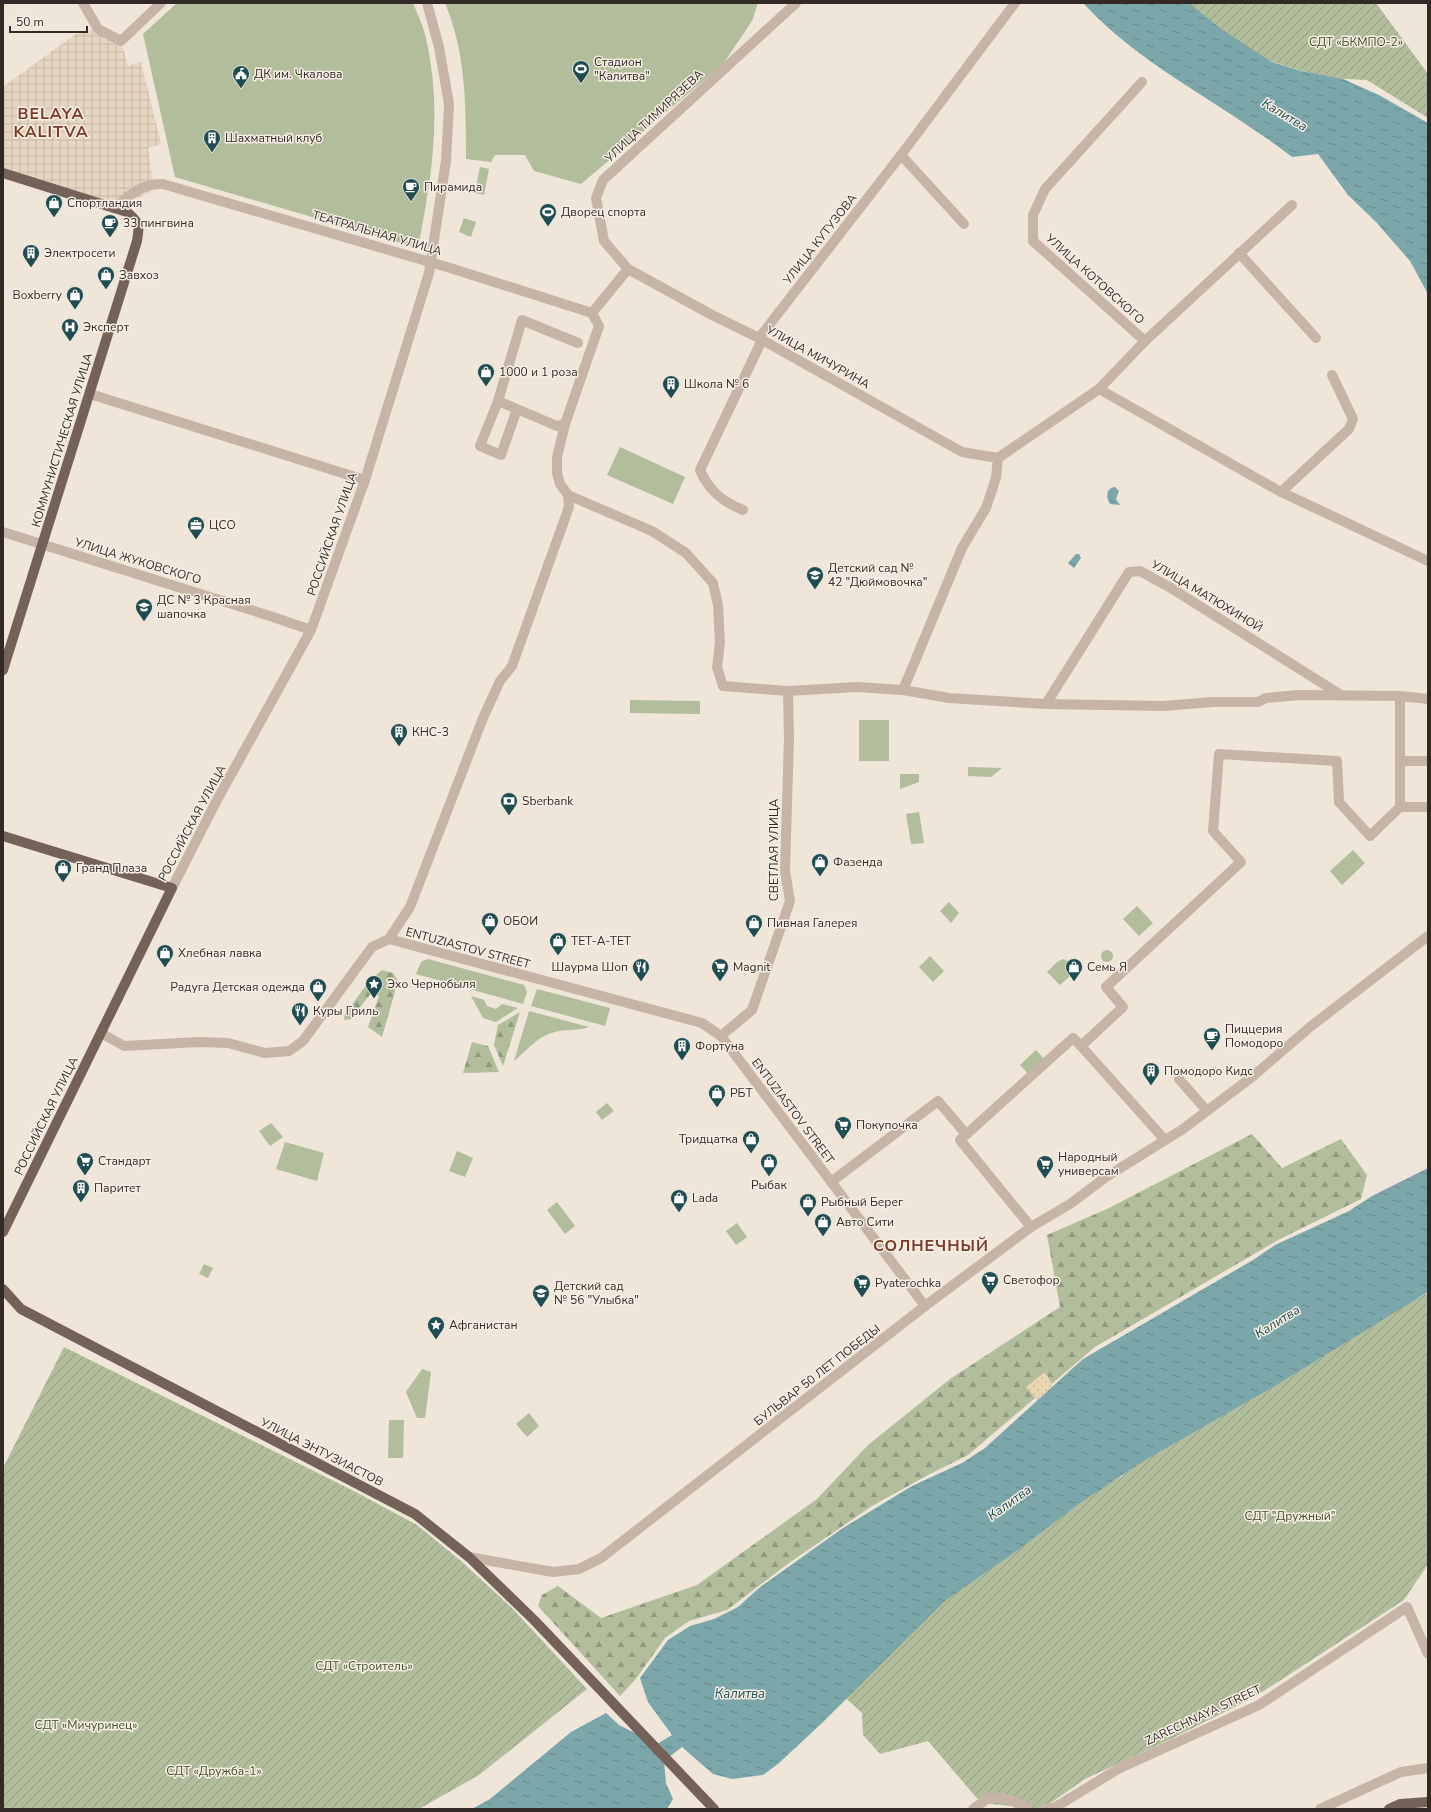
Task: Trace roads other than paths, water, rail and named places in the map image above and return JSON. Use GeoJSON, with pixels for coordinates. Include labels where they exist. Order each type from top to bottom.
{"type":"FeatureCollection","features":[{"type":"Feature","properties":{"kind":"main road"},"geometry":{"type":"LineString","coordinates":[[3,173],[114,208]]}},
{"type":"Feature","properties":{"kind":"main road","name":"КОММУНИСТИЧЕСКАЯ УЛИЦА"},"geometry":{"type":"LineString","coordinates":[[3,670],[137,241],[139,227],[136,219],[127,212],[114,208]]}},
{"type":"Feature","properties":{"kind":"main road"},"geometry":{"type":"LineString","coordinates":[[3,836],[172,888]]}},
{"type":"Feature","properties":{"kind":"main road","name":"РОССИЙСКАЯ УЛИЦА"},"geometry":{"type":"LineString","coordinates":[[3,1232],[172,888]]}},
{"type":"Feature","properties":{"kind":"main road","name":"УЛИЦА ЭНТУЗИАСТОВ"},"geometry":{"type":"LineString","coordinates":[[3,1289],[21,1309],[414,1514],[469,1557],[534,1620],[714,1809]]}},
{"type":"Feature","properties":{"kind":"main road"},"geometry":{"type":"LineString","coordinates":[[1389,1809],[1400,1804],[1428,1802]]}},
{"type":"Feature","properties":{"kind":"street"},"geometry":{"type":"LineString","coordinates":[[83,3],[98,30],[121,41],[161,3]]}},
{"type":"Feature","properties":{"kind":"street","name":"РОССИЙСКАЯ УЛИЦА"},"geometry":{"type":"LineString","coordinates":[[172,888],[217,800],[311,630],[365,480],[430,263],[446,161],[449,104],[439,47],[427,3]]}},
{"type":"Feature","properties":{"kind":"street","name":"УЛИЦА ТИМИРЯЗЕВА"},"geometry":{"type":"LineString","coordinates":[[628,269],[604,241],[596,198],[603,180],[796,3]]}},
{"type":"Feature","properties":{"kind":"street","name":"УЛИЦА КУТУЗОВА"},"geometry":{"type":"LineString","coordinates":[[743,510],[729,504],[714,493],[704,480],[700,470],[761,339],[1015,3]]}},
{"type":"Feature","properties":{"kind":"street","name":"УЛИЦА КОТОВСКОГО"},"geometry":{"type":"LineString","coordinates":[[1142,82],[1045,189],[1034,215],[1033,241],[1145,341]]}},
{"type":"Feature","properties":{"kind":"street"},"geometry":{"type":"LineString","coordinates":[[901,155],[964,224]]}},
{"type":"Feature","properties":{"kind":"street","name":"ТЕАТРАЛЬНАЯ УЛИЦА"},"geometry":{"type":"LineString","coordinates":[[114,208],[142,187],[154,184],[163,184],[592,312]]}},
{"type":"Feature","properties":{"kind":"street"},"geometry":{"type":"LineString","coordinates":[[903,690],[962,548],[986,508],[996,478],[998,458],[1099,389],[1145,341],[1292,205]]}},
{"type":"Feature","properties":{"kind":"street"},"geometry":{"type":"LineString","coordinates":[[1239,253],[1316,338]]}},
{"type":"Feature","properties":{"kind":"street"},"geometry":{"type":"LineString","coordinates":[[628,269],[592,312],[599,326],[566,424],[558,457],[556,473],[560,484],[568,495],[652,531],[686,554],[713,583],[718,605],[720,643],[717,667],[723,686],[788,691],[857,687],[903,690],[949,698],[1046,704],[1163,706],[1213,702],[1258,702],[1266,698],[1299,695],[1400,696],[1428,699]]}},
{"type":"Feature","properties":{"kind":"street","name":"УЛИЦА МИЧУРИНА"},"geometry":{"type":"LineString","coordinates":[[628,269],[712,315],[761,339],[962,452],[998,458]]}},
{"type":"Feature","properties":{"kind":"street"},"geometry":{"type":"LineString","coordinates":[[517,409],[501,455],[480,446],[498,401],[522,320],[578,343]]}},
{"type":"Feature","properties":{"kind":"street"},"geometry":{"type":"LineString","coordinates":[[1282,492],[1349,429],[1352,423],[1353,419],[1332,375]]}},
{"type":"Feature","properties":{"kind":"street"},"geometry":{"type":"LineString","coordinates":[[1099,389],[1282,492],[1428,561]]}},
{"type":"Feature","properties":{"kind":"street"},"geometry":{"type":"LineString","coordinates":[[90,394],[365,480]]}},
{"type":"Feature","properties":{"kind":"street"},"geometry":{"type":"LineString","coordinates":[[498,401],[558,426],[566,424]]}},
{"type":"Feature","properties":{"kind":"street"},"geometry":{"type":"LineString","coordinates":[[101,1033],[124,1046],[199,1042],[228,1043],[265,1053],[289,1051],[297,1047],[308,1036],[372,947],[389,940],[410,907],[483,718],[500,681],[512,666],[569,507],[568,495]]}},
{"type":"Feature","properties":{"kind":"street","name":"УЛИЦА ЖУКОВСКОГО"},"geometry":{"type":"LineString","coordinates":[[3,532],[311,630]]}},
{"type":"Feature","properties":{"kind":"street","name":"УЛИЦА МАТЮХИНОЙ"},"geometry":{"type":"LineString","coordinates":[[1046,704],[1130,572],[1140,570],[1341,695]]}},
{"type":"Feature","properties":{"kind":"street","name":"СВЕТЛАЯ УЛИЦА"},"geometry":{"type":"LineString","coordinates":[[720,1036],[752,1010],[790,901],[785,871],[789,738],[788,691]]}},
{"type":"Feature","properties":{"kind":"street"},"geometry":{"type":"LineString","coordinates":[[1400,696],[1400,807]]}},
{"type":"Feature","properties":{"kind":"street"},"geometry":{"type":"LineString","coordinates":[[1081,1046],[1123,1007],[1106,987],[1241,862],[1212,831],[1219,754],[1337,762],[1338,802],[1370,836],[1400,807],[1428,807]]}},
{"type":"Feature","properties":{"kind":"street"},"geometry":{"type":"LineString","coordinates":[[1400,761],[1428,761]]}},
{"type":"Feature","properties":{"kind":"street","name":"БУЛЬВАР 50 ЛЕТ ПОБЕДЫ"},"geometry":{"type":"LineString","coordinates":[[469,1557],[553,1572],[579,1569],[601,1558],[925,1306],[1031,1227],[1070,1204],[1106,1177],[1165,1140],[1207,1111],[1252,1077],[1310,1027],[1428,936]]}},
{"type":"Feature","properties":{"kind":"street","name":"ENTUZIASTOV STREET"},"geometry":{"type":"LineString","coordinates":[[389,940],[702,1023],[720,1036],[925,1306]]}},
{"type":"Feature","properties":{"kind":"street"},"geometry":{"type":"LineString","coordinates":[[1031,1227],[960,1140],[1073,1038],[1165,1140]]}},
{"type":"Feature","properties":{"kind":"street"},"geometry":{"type":"LineString","coordinates":[[1179,1079],[1207,1111]]}},
{"type":"Feature","properties":{"kind":"street"},"geometry":{"type":"LineString","coordinates":[[831,1182],[938,1101],[966,1134]]}},
{"type":"Feature","properties":{"kind":"street","name":"ZARECHNAYA STREET"},"geometry":{"type":"LineString","coordinates":[[1044,1809],[1054,1808],[1118,1769],[1259,1705],[1408,1607],[1428,1654]]}},
{"type":"Feature","properties":{"kind":"street"},"geometry":{"type":"LineString","coordinates":[[1320,1809],[1400,1772],[1428,1768]]}},
{"type":"Feature","properties":{"kind":"street"},"geometry":{"type":"LineString","coordinates":[[973,1809],[990,1797],[1011,1800],[1028,1809]]}},
{"type":"Feature","properties":{"kind":"water","name":"Калитва"},"geometry":{"type":"Polygon","coordinates":[[[1083,3],[1189,3],[1221,29],[1272,62],[1301,71],[1343,79],[1379,95],[1428,123],[1428,294],[1410,261],[1376,222],[1348,195],[1318,154],[1292,157],[1131,47],[1106,26],[1083,3]]]}},
{"type":"Feature","properties":{"kind":"water"},"geometry":{"type":"Polygon","coordinates":[[[1115,487],[1119,491],[1116,499],[1120,505],[1110,504],[1107,497],[1108,491],[1115,487]]]}},
{"type":"Feature","properties":{"kind":"water"},"geometry":{"type":"Polygon","coordinates":[[[1076,554],[1079,554],[1081,558],[1074,568],[1068,563],[1076,554]]]}},
{"type":"Feature","properties":{"kind":"water","name":"Калитва"},"geometry":{"type":"Polygon","coordinates":[[[1428,1168],[1428,1292],[1278,1384],[1147,1459],[1080,1503],[1018,1550],[946,1600],[822,1723],[779,1763],[763,1775],[732,1779],[713,1774],[682,1747],[664,1761],[666,1783],[673,1799],[667,1809],[472,1809],[490,1799],[571,1732],[606,1713],[619,1725],[657,1744],[672,1735],[648,1702],[640,1678],[668,1640],[690,1626],[714,1619],[738,1607],[759,1588],[843,1528],[912,1486],[962,1463],[985,1448],[1083,1359],[1253,1260],[1275,1245],[1349,1211],[1372,1196],[1428,1168]]]}},
{"type":"Feature","properties":{"kind":"place","name":"Стадион \"Калитва\""},"geometry":{"type":"Point","coordinates":[581,84]}},
{"type":"Feature","properties":{"kind":"place","name":"ДК им. Чкалова"},"geometry":{"type":"Point","coordinates":[241,89]}},
{"type":"Feature","properties":{"kind":"place","name":"Шахматный клуб"},"geometry":{"type":"Point","coordinates":[212,153]}},
{"type":"Feature","properties":{"kind":"place","name":"Пирамида"},"geometry":{"type":"Point","coordinates":[411,202]}},
{"type":"Feature","properties":{"kind":"place","name":"Спортландия"},"geometry":{"type":"Point","coordinates":[54,218]}},
{"type":"Feature","properties":{"kind":"place","name":"Дворец спорта"},"geometry":{"type":"Point","coordinates":[548,227]}},
{"type":"Feature","properties":{"kind":"place","name":"33 пингвина"},"geometry":{"type":"Point","coordinates":[110,238]}},
{"type":"Feature","properties":{"kind":"place","name":"Электросети"},"geometry":{"type":"Point","coordinates":[31,268]}},
{"type":"Feature","properties":{"kind":"place","name":"Завхоз"},"geometry":{"type":"Point","coordinates":[106,290]}},
{"type":"Feature","properties":{"kind":"place","name":"Boxberry"},"geometry":{"type":"Point","coordinates":[75,310]}},
{"type":"Feature","properties":{"kind":"place","name":"Эксперт"},"geometry":{"type":"Point","coordinates":[70,342]}},
{"type":"Feature","properties":{"kind":"place","name":"1000 и 1 роза"},"geometry":{"type":"Point","coordinates":[486,387]}},
{"type":"Feature","properties":{"kind":"place","name":"Школа № 6"},"geometry":{"type":"Point","coordinates":[671,399]}},
{"type":"Feature","properties":{"kind":"place","name":"ЦСО"},"geometry":{"type":"Point","coordinates":[196,540]}},
{"type":"Feature","properties":{"kind":"place","name":"Детский сад № 42 \"Дюймовочка\""},"geometry":{"type":"Point","coordinates":[815,590]}},
{"type":"Feature","properties":{"kind":"place","name":"ДС № 3 Красная шапочка"},"geometry":{"type":"Point","coordinates":[144,622]}},
{"type":"Feature","properties":{"kind":"place","name":"КНС-3"},"geometry":{"type":"Point","coordinates":[399,747]}},
{"type":"Feature","properties":{"kind":"place","name":"Sberbank"},"geometry":{"type":"Point","coordinates":[509,816]}},
{"type":"Feature","properties":{"kind":"place","name":"Фазенда"},"geometry":{"type":"Point","coordinates":[820,877]}},
{"type":"Feature","properties":{"kind":"place","name":"Гранд Плаза"},"geometry":{"type":"Point","coordinates":[63,883]}},
{"type":"Feature","properties":{"kind":"place","name":"ОБОИ"},"geometry":{"type":"Point","coordinates":[490,936]}},
{"type":"Feature","properties":{"kind":"place","name":"Пивная Галерея"},"geometry":{"type":"Point","coordinates":[754,938]}},
{"type":"Feature","properties":{"kind":"place","name":"ТЕТ-А-ТЕТ"},"geometry":{"type":"Point","coordinates":[558,956]}},
{"type":"Feature","properties":{"kind":"place","name":"Хлебная лавка"},"geometry":{"type":"Point","coordinates":[165,968]}},
{"type":"Feature","properties":{"kind":"place","name":"Шаурма Шоп"},"geometry":{"type":"Point","coordinates":[641,982]}},
{"type":"Feature","properties":{"kind":"place","name":"Magnit"},"geometry":{"type":"Point","coordinates":[720,982]}},
{"type":"Feature","properties":{"kind":"place","name":"Семь Я"},"geometry":{"type":"Point","coordinates":[1074,982]}},
{"type":"Feature","properties":{"kind":"place","name":"Эхо Чернобыля"},"geometry":{"type":"Point","coordinates":[374,999]}},
{"type":"Feature","properties":{"kind":"place","name":"Радуга Детская одежда"},"geometry":{"type":"Point","coordinates":[318,1002]}},
{"type":"Feature","properties":{"kind":"place","name":"Куры Гриль"},"geometry":{"type":"Point","coordinates":[300,1026]}},
{"type":"Feature","properties":{"kind":"place","name":"Пиццерия Помодоро"},"geometry":{"type":"Point","coordinates":[1212,1051]}},
{"type":"Feature","properties":{"kind":"place","name":"Фортуна"},"geometry":{"type":"Point","coordinates":[682,1061]}},
{"type":"Feature","properties":{"kind":"place","name":"Помодоро Кидс"},"geometry":{"type":"Point","coordinates":[1151,1086]}},
{"type":"Feature","properties":{"kind":"place","name":"РБТ"},"geometry":{"type":"Point","coordinates":[717,1108]}},
{"type":"Feature","properties":{"kind":"place","name":"Покупочка"},"geometry":{"type":"Point","coordinates":[843,1140]}},
{"type":"Feature","properties":{"kind":"place","name":"Тридцатка"},"geometry":{"type":"Point","coordinates":[751,1154]}},
{"type":"Feature","properties":{"kind":"place","name":"Стандарт"},"geometry":{"type":"Point","coordinates":[85,1176]}},
{"type":"Feature","properties":{"kind":"place","name":"Рыбак"},"geometry":{"type":"Point","coordinates":[769,1177]}},
{"type":"Feature","properties":{"kind":"place","name":"Народный универсам"},"geometry":{"type":"Point","coordinates":[1045,1179]}},
{"type":"Feature","properties":{"kind":"place","name":"Паритет"},"geometry":{"type":"Point","coordinates":[81,1203]}},
{"type":"Feature","properties":{"kind":"place","name":"Lada"},"geometry":{"type":"Point","coordinates":[679,1213]}},
{"type":"Feature","properties":{"kind":"place","name":"Рыбный Берег"},"geometry":{"type":"Point","coordinates":[808,1217]}},
{"type":"Feature","properties":{"kind":"place","name":"Авто Сити"},"geometry":{"type":"Point","coordinates":[823,1237]}},
{"type":"Feature","properties":{"kind":"place","name":"Светофор"},"geometry":{"type":"Point","coordinates":[990,1295]}},
{"type":"Feature","properties":{"kind":"place","name":"Pyaterochka"},"geometry":{"type":"Point","coordinates":[862,1298]}},
{"type":"Feature","properties":{"kind":"place","name":"Детский сад № 56 \"Улыбка\""},"geometry":{"type":"Point","coordinates":[541,1308]}},
{"type":"Feature","properties":{"kind":"place","name":"Афганистан"},"geometry":{"type":"Point","coordinates":[436,1340]}},
{"type":"Feature","properties":{"kind":"district","name":"BELAYA KALITVA"},"geometry":{"type":"Point","coordinates":[51,122]}},
{"type":"Feature","properties":{"kind":"district","name":"СОЛНЕЧНЫЙ"},"geometry":{"type":"Point","coordinates":[931,1245]}},
{"type":"Feature","properties":{"kind":"park label","name":"СДТ «БКМПО-2»"},"geometry":{"type":"Point","coordinates":[1356,42]}},
{"type":"Feature","properties":{"kind":"park label","name":"СДТ \"Дружный\""},"geometry":{"type":"Point","coordinates":[1290,1516]}},
{"type":"Feature","properties":{"kind":"park label","name":"СДТ «Строитель»"},"geometry":{"type":"Point","coordinates":[364,1666]}},
{"type":"Feature","properties":{"kind":"park label","name":"СДТ «Мичуринец»"},"geometry":{"type":"Point","coordinates":[86,1725]}},
{"type":"Feature","properties":{"kind":"park label","name":"СДТ «Дружба-1»"},"geometry":{"type":"Point","coordinates":[214,1771]}}]}
